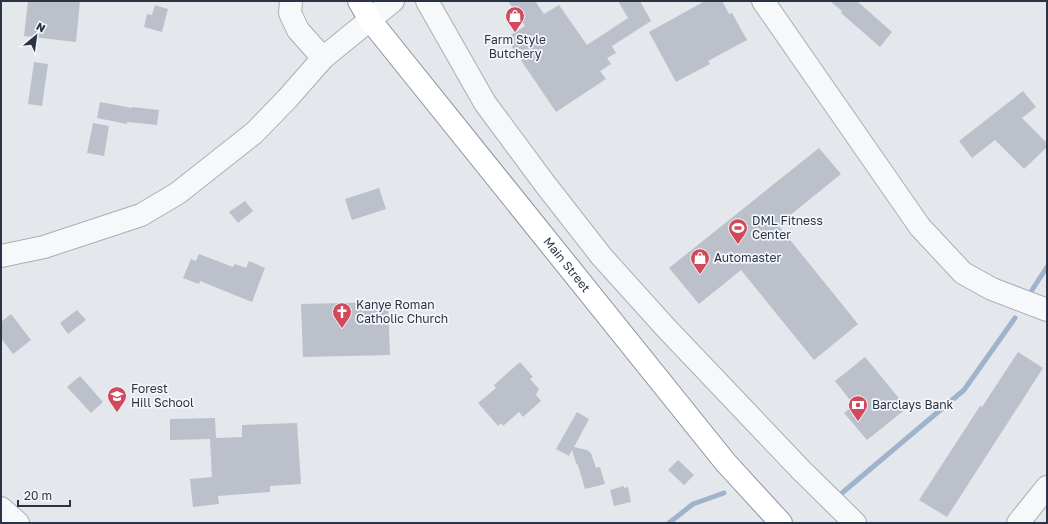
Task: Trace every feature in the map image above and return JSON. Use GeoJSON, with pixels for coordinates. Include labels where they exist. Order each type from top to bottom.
{"type":"FeatureCollection","features":[{"type":"Feature","properties":{"kind":"highway","name":"Main Street"},"geometry":{"type":"LineString","coordinates":[[359,1],[370,20],[726,463],[780,523]]}},
{"type":"Feature","properties":{"kind":"street"},"geometry":{"type":"LineString","coordinates":[[291,1],[290,13],[298,30],[323,58]]}},
{"type":"Feature","properties":{"kind":"street"},"geometry":{"type":"LineString","coordinates":[[1,256],[44,247],[141,215],[178,193],[254,133],[287,99],[323,58],[393,1]]}},
{"type":"Feature","properties":{"kind":"street"},"geometry":{"type":"LineString","coordinates":[[428,1],[485,103],[545,184],[602,257],[667,329],[802,471],[851,518]]}},
{"type":"Feature","properties":{"kind":"street"},"geometry":{"type":"LineString","coordinates":[[763,1],[920,227],[963,273],[992,289],[1047,310]]}},
{"type":"Feature","properties":{"kind":"street"},"geometry":{"type":"LineString","coordinates":[[1018,523],[1047,487]]}},
{"type":"Feature","properties":{"kind":"street"},"geometry":{"type":"LineString","coordinates":[[1,508],[18,523]]}},
{"type":"Feature","properties":{"kind":"building"},"geometry":{"type":"Polygon","coordinates":[[[28,1],[80,1],[76,42],[24,36],[28,1]]]}},
{"type":"Feature","properties":{"kind":"building"},"geometry":{"type":"Polygon","coordinates":[[[508,1],[535,1],[544,14],[559,5],[587,45],[628,18],[618,1],[640,1],[651,21],[612,46],[616,53],[607,58],[611,64],[600,71],[606,79],[556,112],[506,38],[525,26],[508,1]]]}},
{"type":"Feature","properties":{"kind":"building"},"geometry":{"type":"Polygon","coordinates":[[[705,1],[722,1],[729,14],[732,13],[747,40],[708,61],[710,64],[676,82],[649,32],[705,1]]]}},
{"type":"Feature","properties":{"kind":"building"},"geometry":{"type":"Polygon","coordinates":[[[830,1],[857,1],[892,32],[880,47],[841,13],[842,11],[830,1]]]}},
{"type":"Feature","properties":{"kind":"building"},"geometry":{"type":"Polygon","coordinates":[[[155,5],[168,9],[162,32],[144,27],[147,14],[152,15],[155,5]]]}},
{"type":"Feature","properties":{"kind":"building"},"geometry":{"type":"Polygon","coordinates":[[[34,62],[48,64],[42,106],[28,104],[34,62]]]}},
{"type":"Feature","properties":{"kind":"building"},"geometry":{"type":"Polygon","coordinates":[[[1023,91],[1036,107],[1022,118],[1047,143],[1047,147],[1024,169],[995,140],[972,158],[959,141],[1023,91]]]}},
{"type":"Feature","properties":{"kind":"building"},"geometry":{"type":"Polygon","coordinates":[[[100,102],[132,108],[159,110],[157,125],[127,122],[127,124],[97,118],[100,102]]]}},
{"type":"Feature","properties":{"kind":"building"},"geometry":{"type":"Polygon","coordinates":[[[93,123],[109,126],[104,156],[87,153],[93,123]]]}},
{"type":"Feature","properties":{"kind":"building"},"geometry":{"type":"Polygon","coordinates":[[[819,148],[841,174],[778,225],[858,324],[814,360],[741,270],[699,304],[669,268],[819,148]]]}},
{"type":"Feature","properties":{"kind":"building"},"geometry":{"type":"Polygon","coordinates":[[[379,188],[386,209],[352,220],[345,199],[379,188]]]}},
{"type":"Feature","properties":{"kind":"building"},"geometry":{"type":"Polygon","coordinates":[[[245,201],[253,211],[238,223],[229,212],[245,201]]]}},
{"type":"Feature","properties":{"kind":"building"},"geometry":{"type":"Polygon","coordinates":[[[199,254],[233,267],[235,264],[246,268],[249,261],[265,268],[252,302],[200,281],[199,284],[183,278],[191,259],[196,261],[199,254]]]}},
{"type":"Feature","properties":{"kind":"building"},"geometry":{"type":"Polygon","coordinates":[[[388,302],[390,355],[303,357],[301,304],[388,302]]]}},
{"type":"Feature","properties":{"kind":"building"},"geometry":{"type":"Polygon","coordinates":[[[77,310],[86,320],[68,334],[60,323],[77,310]]]}},
{"type":"Feature","properties":{"kind":"building"},"geometry":{"type":"Polygon","coordinates":[[[11,314],[31,340],[13,354],[1,338],[1,322],[11,314]]]}},
{"type":"Feature","properties":{"kind":"building"},"geometry":{"type":"Polygon","coordinates":[[[1018,352],[1043,368],[947,517],[919,500],[980,406],[982,407],[1018,352]]]}},
{"type":"Feature","properties":{"kind":"building"},"geometry":{"type":"Polygon","coordinates":[[[865,357],[907,408],[867,440],[844,413],[854,405],[835,381],[865,357]]]}},
{"type":"Feature","properties":{"kind":"building"},"geometry":{"type":"Polygon","coordinates":[[[520,362],[533,377],[530,379],[539,389],[536,395],[541,401],[523,417],[519,412],[503,426],[501,423],[498,426],[478,403],[496,388],[494,385],[520,362]]]}},
{"type":"Feature","properties":{"kind":"building"},"geometry":{"type":"Polygon","coordinates":[[[80,376],[103,402],[91,413],[67,387],[80,376]]]}},
{"type":"Feature","properties":{"kind":"building"},"geometry":{"type":"Polygon","coordinates":[[[577,412],[589,419],[574,447],[587,450],[591,453],[596,468],[600,467],[605,484],[585,489],[572,450],[569,456],[556,449],[577,412]]]}},
{"type":"Feature","properties":{"kind":"building"},"geometry":{"type":"Polygon","coordinates":[[[215,418],[216,438],[242,437],[242,425],[297,423],[301,484],[270,486],[270,492],[218,496],[219,504],[193,507],[190,479],[212,477],[210,439],[170,440],[170,419],[215,418]]]}},
{"type":"Feature","properties":{"kind":"building"},"geometry":{"type":"Polygon","coordinates":[[[678,460],[694,475],[684,485],[668,470],[678,460]]]}},
{"type":"Feature","properties":{"kind":"building"},"geometry":{"type":"Polygon","coordinates":[[[624,486],[624,488],[628,487],[631,502],[614,506],[610,490],[624,486]]]}},
{"type":"Feature","properties":{"kind":"waterway"},"geometry":{"type":"LineString","coordinates":[[1032,290],[1047,267]]}},
{"type":"Feature","properties":{"kind":"waterway"},"geometry":{"type":"LineString","coordinates":[[842,493],[964,390],[1015,318]]}},
{"type":"Feature","properties":{"kind":"waterway"},"geometry":{"type":"LineString","coordinates":[[669,523],[693,504],[724,493]]}},
{"type":"Feature","properties":{"kind":"place","name":"Farm Style Butchery"},"geometry":{"type":"Point","coordinates":[515,33]}},
{"type":"Feature","properties":{"kind":"place","name":"DML Fitness Center"},"geometry":{"type":"Point","coordinates":[738,245]}},
{"type":"Feature","properties":{"kind":"place","name":"Automaster"},"geometry":{"type":"Point","coordinates":[700,275]}},
{"type":"Feature","properties":{"kind":"place","name":"Kanye Roman Catholic Church"},"geometry":{"type":"Point","coordinates":[342,329]}},
{"type":"Feature","properties":{"kind":"place","name":"Forest Hill School"},"geometry":{"type":"Point","coordinates":[117,413]}},
{"type":"Feature","properties":{"kind":"place","name":"Barclays Bank"},"geometry":{"type":"Point","coordinates":[858,422]}}]}
